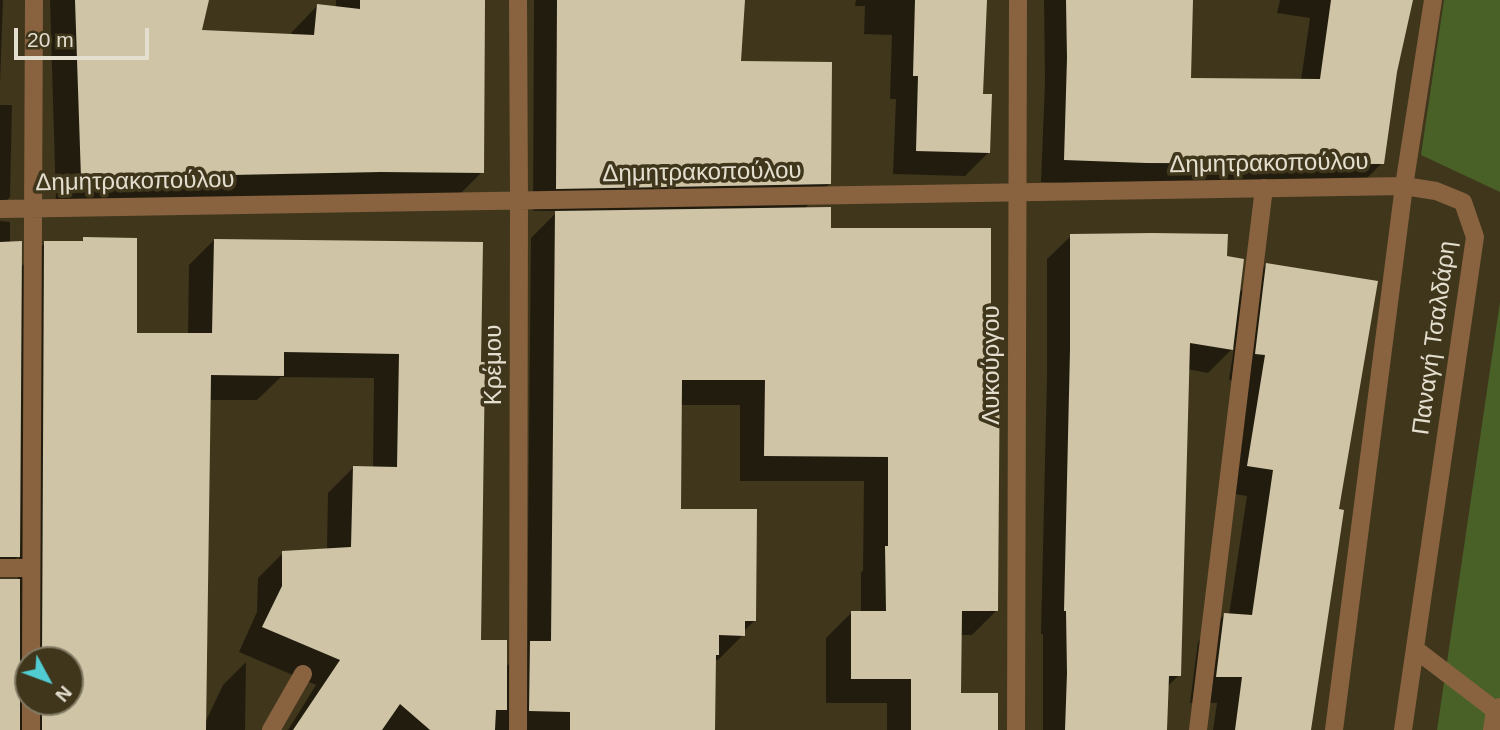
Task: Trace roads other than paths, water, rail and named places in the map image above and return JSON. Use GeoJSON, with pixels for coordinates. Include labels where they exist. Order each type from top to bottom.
{"type":"FeatureCollection","features":[{"type":"Feature","properties":{"kind":"street"},"geometry":{"type":"LineString","coordinates":[[31,646],[34,0]]}},
{"type":"Feature","properties":{"kind":"street","name":"Κρέμου"},"geometry":{"type":"LineString","coordinates":[[518,0],[518,730]]}},
{"type":"Feature","properties":{"kind":"street","name":"Λυκούργου"},"geometry":{"type":"LineString","coordinates":[[1016,730],[1018,0]]}},
{"type":"Feature","properties":{"kind":"street"},"geometry":{"type":"LineString","coordinates":[[1334,730],[1404,186],[1433,0]]}},
{"type":"Feature","properties":{"kind":"street","name":"Δημητρακοπούλου"},"geometry":{"type":"LineString","coordinates":[[0,209],[1404,186]]}},
{"type":"Feature","properties":{"kind":"street","name":"Παναγή Τσαλδάρη"},"geometry":{"type":"LineString","coordinates":[[1403,730],[1475,237],[1463,202],[1436,191],[1404,186]]}},
{"type":"Feature","properties":{"kind":"street"},"geometry":{"type":"LineString","coordinates":[[1198,730],[1264,188]]}},
{"type":"Feature","properties":{"kind":"street"},"geometry":{"type":"LineString","coordinates":[[0,568],[32,568]]}},
{"type":"Feature","properties":{"kind":"street"},"geometry":{"type":"LineString","coordinates":[[1415,649],[1497,708],[1492,730]]}},
{"type":"Feature","properties":{"kind":"street"},"geometry":{"type":"LineString","coordinates":[[271,730],[303,674]]}}]}
